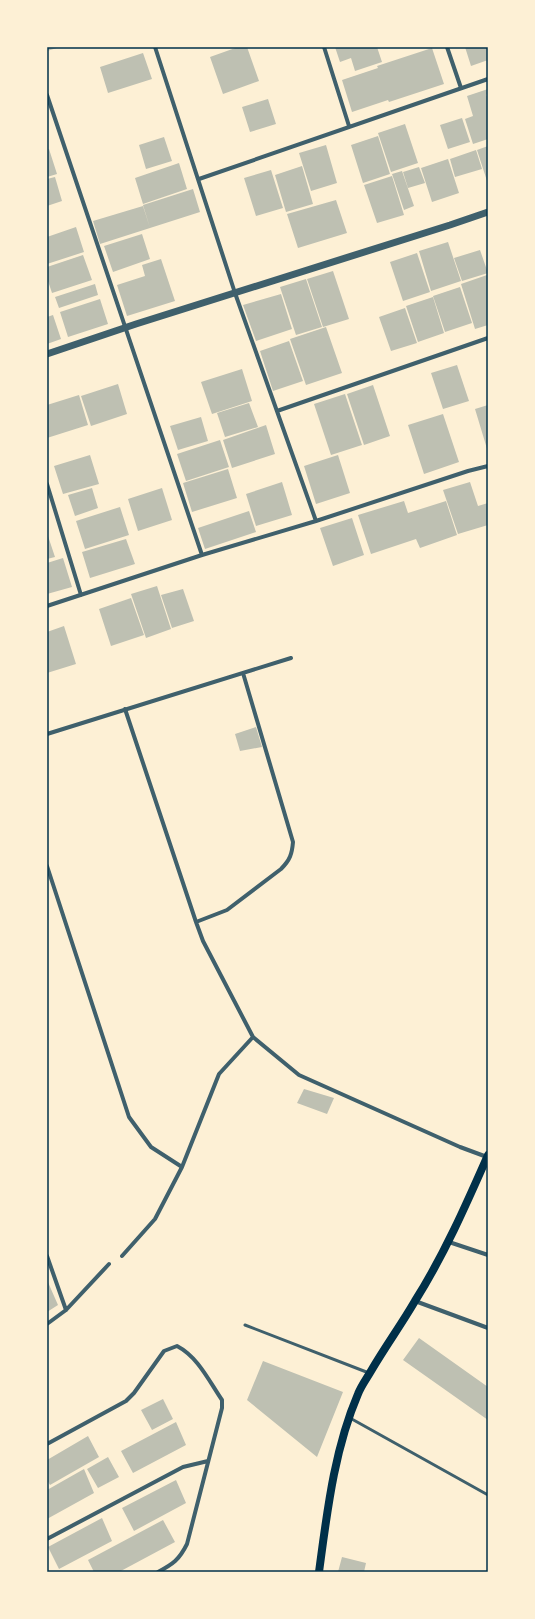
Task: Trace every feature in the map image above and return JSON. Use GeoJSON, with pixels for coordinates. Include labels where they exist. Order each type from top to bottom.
{"type":"FeatureCollection","features":[{"type":"Feature","properties":{"kind":"main road"},"geometry":{"type":"LineString","coordinates":[[319,1572],[334,1480],[349,1417],[358,1393],[415,1301],[449,1242],[488,1156]]}},
{"type":"Feature","properties":{"kind":"street"},"geometry":{"type":"LineString","coordinates":[[155,47],[235,293],[316,521]]}},
{"type":"Feature","properties":{"kind":"street"},"geometry":{"type":"LineString","coordinates":[[324,47],[349,126]]}},
{"type":"Feature","properties":{"kind":"street"},"geometry":{"type":"LineString","coordinates":[[447,47],[461,88]]}},
{"type":"Feature","properties":{"kind":"street"},"geometry":{"type":"LineString","coordinates":[[199,179],[488,79]]}},
{"type":"Feature","properties":{"kind":"street"},"geometry":{"type":"LineString","coordinates":[[47,96],[202,555]]}},
{"type":"Feature","properties":{"kind":"street"},"geometry":{"type":"LineString","coordinates":[[47,354],[125,327],[488,212]]}},
{"type":"Feature","properties":{"kind":"street"},"geometry":{"type":"LineString","coordinates":[[277,411],[488,338]]}},
{"type":"Feature","properties":{"kind":"street"},"geometry":{"type":"LineString","coordinates":[[47,606],[202,555],[316,521],[468,471],[488,466]]}},
{"type":"Feature","properties":{"kind":"street"},"geometry":{"type":"LineString","coordinates":[[47,484],[81,594]]}},
{"type":"Feature","properties":{"kind":"street"},"geometry":{"type":"LineString","coordinates":[[47,734],[291,658]]}},
{"type":"Feature","properties":{"kind":"street"},"geometry":{"type":"LineString","coordinates":[[196,922],[227,910],[281,869],[289,861],[292,853],[293,842],[243,673]]}},
{"type":"Feature","properties":{"kind":"street"},"geometry":{"type":"LineString","coordinates":[[125,709],[196,922],[204,941],[253,1037],[299,1076],[460,1147],[488,1156]]}},
{"type":"Feature","properties":{"kind":"street"},"geometry":{"type":"LineString","coordinates":[[47,866],[129,1117],[151,1147],[182,1167]]}},
{"type":"Feature","properties":{"kind":"street"},"geometry":{"type":"LineString","coordinates":[[122,1256],[155,1219],[182,1167],[219,1074],[253,1037]]}},
{"type":"Feature","properties":{"kind":"street"},"geometry":{"type":"LineString","coordinates":[[449,1242],[488,1256]]}},
{"type":"Feature","properties":{"kind":"street"},"geometry":{"type":"LineString","coordinates":[[47,1256],[66,1310]]}},
{"type":"Feature","properties":{"kind":"street"},"geometry":{"type":"LineString","coordinates":[[47,1324],[66,1310],[109,1264]]}},
{"type":"Feature","properties":{"kind":"street"},"geometry":{"type":"LineString","coordinates":[[415,1301],[488,1328]]}},
{"type":"Feature","properties":{"kind":"street"},"geometry":{"type":"LineString","coordinates":[[47,1444],[126,1401],[134,1393],[164,1351],[177,1346],[186,1350],[193,1357],[222,1400],[222,1408],[188,1544],[181,1556],[173,1564],[158,1572]]}},
{"type":"Feature","properties":{"kind":"street"},"geometry":{"type":"LineString","coordinates":[[47,1539],[183,1467],[208,1461]]}},
{"type":"Feature","properties":{"kind":"lane"},"geometry":{"type":"LineString","coordinates":[[245,1325],[370,1373]]}},
{"type":"Feature","properties":{"kind":"lane"},"geometry":{"type":"LineString","coordinates":[[349,1417],[488,1495]]}},
{"type":"Feature","properties":{"kind":"building"},"geometry":{"type":"Polygon","coordinates":[[[47,47],[60,47],[47,51],[47,47]]]}},
{"type":"Feature","properties":{"kind":"building"},"geometry":{"type":"Polygon","coordinates":[[[238,47],[247,47],[259,81],[223,94],[210,57],[238,47]]]}},
{"type":"Feature","properties":{"kind":"building"},"geometry":{"type":"Polygon","coordinates":[[[335,47],[377,47],[382,62],[355,71],[351,58],[340,62],[335,47]]]}},
{"type":"Feature","properties":{"kind":"building"},"geometry":{"type":"Polygon","coordinates":[[[465,47],[488,47],[488,60],[471,66],[465,47]]]}},
{"type":"Feature","properties":{"kind":"building"},"geometry":{"type":"Polygon","coordinates":[[[432,48],[444,84],[389,102],[388,100],[352,112],[342,80],[378,68],[377,66],[432,48]]]}},
{"type":"Feature","properties":{"kind":"building"},"geometry":{"type":"Polygon","coordinates":[[[143,53],[152,79],[108,93],[100,67],[143,53]]]}},
{"type":"Feature","properties":{"kind":"building"},"geometry":{"type":"Polygon","coordinates":[[[488,89],[488,96],[486,94],[488,99],[488,139],[473,144],[465,119],[473,116],[467,96],[488,89]]]}},
{"type":"Feature","properties":{"kind":"building"},"geometry":{"type":"Polygon","coordinates":[[[268,99],[276,124],[250,132],[242,107],[268,99]]]}},
{"type":"Feature","properties":{"kind":"building"},"geometry":{"type":"Polygon","coordinates":[[[462,118],[470,142],[448,149],[440,125],[462,118]]]}},
{"type":"Feature","properties":{"kind":"building"},"geometry":{"type":"Polygon","coordinates":[[[405,124],[418,163],[391,172],[378,133],[405,124]]]}},
{"type":"Feature","properties":{"kind":"building"},"geometry":{"type":"Polygon","coordinates":[[[378,136],[390,174],[363,183],[351,145],[378,136]]]}},
{"type":"Feature","properties":{"kind":"building"},"geometry":{"type":"Polygon","coordinates":[[[164,137],[172,161],[146,169],[139,145],[164,137]]]}},
{"type":"Feature","properties":{"kind":"building"},"geometry":{"type":"Polygon","coordinates":[[[326,145],[337,183],[311,191],[299,153],[326,145]]]}},
{"type":"Feature","properties":{"kind":"building"},"geometry":{"type":"Polygon","coordinates":[[[488,146],[488,184],[477,150],[488,146]]]}},
{"type":"Feature","properties":{"kind":"building"},"geometry":{"type":"Polygon","coordinates":[[[49,149],[57,174],[47,177],[47,150],[49,149]]]}},
{"type":"Feature","properties":{"kind":"building"},"geometry":{"type":"Polygon","coordinates":[[[476,150],[482,169],[455,177],[450,159],[476,150]]]}},
{"type":"Feature","properties":{"kind":"building"},"geometry":{"type":"Polygon","coordinates":[[[448,159],[459,193],[432,202],[421,168],[448,159]]]}},
{"type":"Feature","properties":{"kind":"building"},"geometry":{"type":"Polygon","coordinates":[[[179,163],[187,189],[143,204],[135,178],[179,163]]]}},
{"type":"Feature","properties":{"kind":"building"},"geometry":{"type":"Polygon","coordinates":[[[302,166],[313,204],[286,212],[275,175],[302,166]]]}},
{"type":"Feature","properties":{"kind":"building"},"geometry":{"type":"Polygon","coordinates":[[[419,167],[425,183],[408,188],[403,172],[419,167]]]}},
{"type":"Feature","properties":{"kind":"building"},"geometry":{"type":"Polygon","coordinates":[[[271,170],[283,208],[256,216],[244,178],[271,170]]]}},
{"type":"Feature","properties":{"kind":"building"},"geometry":{"type":"Polygon","coordinates":[[[402,171],[414,206],[404,210],[392,174],[402,171]]]}},
{"type":"Feature","properties":{"kind":"building"},"geometry":{"type":"Polygon","coordinates":[[[392,176],[404,215],[377,223],[364,185],[392,176]]]}},
{"type":"Feature","properties":{"kind":"building"},"geometry":{"type":"Polygon","coordinates":[[[55,177],[62,201],[47,206],[47,179],[55,177]]]}},
{"type":"Feature","properties":{"kind":"building"},"geometry":{"type":"Polygon","coordinates":[[[193,189],[200,212],[150,228],[143,205],[193,189]]]}},
{"type":"Feature","properties":{"kind":"building"},"geometry":{"type":"Polygon","coordinates":[[[336,200],[347,233],[298,248],[287,214],[336,200]]]}},
{"type":"Feature","properties":{"kind":"building"},"geometry":{"type":"Polygon","coordinates":[[[143,206],[150,228],[100,244],[93,221],[143,206]]]}},
{"type":"Feature","properties":{"kind":"building"},"geometry":{"type":"Polygon","coordinates":[[[76,227],[84,252],[47,264],[47,237],[76,227]]]}},
{"type":"Feature","properties":{"kind":"building"},"geometry":{"type":"Polygon","coordinates":[[[142,234],[150,259],[113,272],[104,246],[142,234]]]}},
{"type":"Feature","properties":{"kind":"building"},"geometry":{"type":"Polygon","coordinates":[[[448,242],[461,281],[431,291],[419,251],[448,242]]]}},
{"type":"Feature","properties":{"kind":"building"},"geometry":{"type":"Polygon","coordinates":[[[480,250],[488,273],[462,281],[454,258],[480,250]]]}},
{"type":"Feature","properties":{"kind":"building"},"geometry":{"type":"Polygon","coordinates":[[[417,253],[430,292],[403,301],[390,262],[417,253]]]}},
{"type":"Feature","properties":{"kind":"building"},"geometry":{"type":"Polygon","coordinates":[[[83,255],[92,280],[52,293],[47,278],[47,267],[83,255]]]}},
{"type":"Feature","properties":{"kind":"building"},"geometry":{"type":"Polygon","coordinates":[[[161,259],[175,301],[127,316],[117,285],[145,276],[142,265],[161,259]]]}},
{"type":"Feature","properties":{"kind":"building"},"geometry":{"type":"Polygon","coordinates":[[[333,271],[349,319],[323,327],[307,279],[333,271]]]}},
{"type":"Feature","properties":{"kind":"building"},"geometry":{"type":"Polygon","coordinates":[[[487,275],[488,325],[475,329],[461,284],[487,275]]]}},
{"type":"Feature","properties":{"kind":"building"},"geometry":{"type":"Polygon","coordinates":[[[306,279],[322,327],[296,335],[280,287],[306,279]]]}},
{"type":"Feature","properties":{"kind":"building"},"geometry":{"type":"Polygon","coordinates":[[[95,284],[98,295],[59,308],[55,297],[95,284]]]}},
{"type":"Feature","properties":{"kind":"building"},"geometry":{"type":"Polygon","coordinates":[[[460,287],[472,323],[445,332],[433,296],[460,287]]]}},
{"type":"Feature","properties":{"kind":"building"},"geometry":{"type":"Polygon","coordinates":[[[281,294],[292,329],[256,341],[243,305],[281,294]]]}},
{"type":"Feature","properties":{"kind":"building"},"geometry":{"type":"Polygon","coordinates":[[[433,297],[444,333],[418,342],[406,306],[433,297]]]}},
{"type":"Feature","properties":{"kind":"building"},"geometry":{"type":"Polygon","coordinates":[[[100,299],[108,324],[68,337],[60,312],[100,299]]]}},
{"type":"Feature","properties":{"kind":"building"},"geometry":{"type":"Polygon","coordinates":[[[405,308],[417,343],[391,351],[379,317],[405,308]]]}},
{"type":"Feature","properties":{"kind":"building"},"geometry":{"type":"Polygon","coordinates":[[[53,315],[61,339],[47,344],[47,317],[53,315]]]}},
{"type":"Feature","properties":{"kind":"building"},"geometry":{"type":"Polygon","coordinates":[[[326,327],[342,373],[306,385],[290,339],[326,327]]]}},
{"type":"Feature","properties":{"kind":"building"},"geometry":{"type":"Polygon","coordinates":[[[289,341],[303,381],[273,391],[260,351],[289,341]]]}},
{"type":"Feature","properties":{"kind":"building"},"geometry":{"type":"Polygon","coordinates":[[[457,365],[469,401],[443,409],[431,373],[457,365]]]}},
{"type":"Feature","properties":{"kind":"building"},"geometry":{"type":"Polygon","coordinates":[[[242,369],[252,401],[212,414],[201,382],[242,369]]]}},
{"type":"Feature","properties":{"kind":"building"},"geometry":{"type":"Polygon","coordinates":[[[118,384],[127,414],[91,426],[81,396],[118,384]]]}},
{"type":"Feature","properties":{"kind":"building"},"geometry":{"type":"Polygon","coordinates":[[[373,385],[390,436],[364,445],[347,394],[373,385]]]}},
{"type":"Feature","properties":{"kind":"building"},"geometry":{"type":"Polygon","coordinates":[[[345,394],[362,445],[331,455],[314,404],[345,394]]]}},
{"type":"Feature","properties":{"kind":"building"},"geometry":{"type":"Polygon","coordinates":[[[79,395],[88,425],[47,438],[47,405],[79,395]]]}},
{"type":"Feature","properties":{"kind":"building"},"geometry":{"type":"Polygon","coordinates":[[[249,403],[258,427],[225,437],[217,413],[249,403]]]}},
{"type":"Feature","properties":{"kind":"building"},"geometry":{"type":"Polygon","coordinates":[[[488,405],[488,452],[475,409],[488,405]]]}},
{"type":"Feature","properties":{"kind":"building"},"geometry":{"type":"Polygon","coordinates":[[[443,414],[459,462],[424,474],[408,425],[443,414]]]}},
{"type":"Feature","properties":{"kind":"building"},"geometry":{"type":"Polygon","coordinates":[[[201,417],[208,441],[178,450],[170,426],[201,417]]]}},
{"type":"Feature","properties":{"kind":"building"},"geometry":{"type":"Polygon","coordinates":[[[266,425],[275,454],[232,468],[223,440],[266,425]]]}},
{"type":"Feature","properties":{"kind":"building"},"geometry":{"type":"Polygon","coordinates":[[[220,440],[229,467],[186,481],[177,454],[220,440]]]}},
{"type":"Feature","properties":{"kind":"building"},"geometry":{"type":"Polygon","coordinates":[[[90,455],[99,484],[63,494],[54,466],[90,455]]]}},
{"type":"Feature","properties":{"kind":"building"},"geometry":{"type":"Polygon","coordinates":[[[338,455],[350,493],[316,504],[304,466],[338,455]]]}},
{"type":"Feature","properties":{"kind":"building"},"geometry":{"type":"Polygon","coordinates":[[[228,469],[237,498],[192,512],[183,483],[228,469]]]}},
{"type":"Feature","properties":{"kind":"building"},"geometry":{"type":"Polygon","coordinates":[[[282,482],[292,515],[256,526],[246,494],[282,482]]]}},
{"type":"Feature","properties":{"kind":"building"},"geometry":{"type":"Polygon","coordinates":[[[470,482],[478,506],[488,503],[488,525],[458,534],[443,490],[470,482]]]}},
{"type":"Feature","properties":{"kind":"building"},"geometry":{"type":"Polygon","coordinates":[[[92,488],[98,508],[75,516],[68,495],[92,488]]]}},
{"type":"Feature","properties":{"kind":"building"},"geometry":{"type":"Polygon","coordinates":[[[162,488],[172,520],[138,531],[128,499],[162,488]]]}},
{"type":"Feature","properties":{"kind":"building"},"geometry":{"type":"Polygon","coordinates":[[[404,501],[408,513],[446,501],[457,535],[420,548],[416,539],[371,554],[358,515],[404,501]]]}},
{"type":"Feature","properties":{"kind":"building"},"geometry":{"type":"Polygon","coordinates":[[[120,507],[129,535],[85,549],[76,521],[120,507]]]}},
{"type":"Feature","properties":{"kind":"building"},"geometry":{"type":"Polygon","coordinates":[[[249,511],[256,532],[205,549],[198,528],[249,511]]]}},
{"type":"Feature","properties":{"kind":"building"},"geometry":{"type":"Polygon","coordinates":[[[352,518],[364,555],[333,566],[320,528],[352,518]]]}},
{"type":"Feature","properties":{"kind":"building"},"geometry":{"type":"Polygon","coordinates":[[[47,533],[55,557],[47,559],[47,533]]]}},
{"type":"Feature","properties":{"kind":"building"},"geometry":{"type":"Polygon","coordinates":[[[126,539],[135,564],[90,578],[82,552],[126,539]]]}},
{"type":"Feature","properties":{"kind":"building"},"geometry":{"type":"Polygon","coordinates":[[[63,558],[72,587],[47,594],[47,563],[63,558]]]}},
{"type":"Feature","properties":{"kind":"building"},"geometry":{"type":"Polygon","coordinates":[[[157,586],[171,629],[146,638],[131,594],[157,586]]]}},
{"type":"Feature","properties":{"kind":"building"},"geometry":{"type":"Polygon","coordinates":[[[183,589],[194,621],[172,628],[161,595],[183,589]]]}},
{"type":"Feature","properties":{"kind":"building"},"geometry":{"type":"Polygon","coordinates":[[[131,598],[144,635],[111,646],[99,609],[131,598]]]}},
{"type":"Feature","properties":{"kind":"building"},"geometry":{"type":"Polygon","coordinates":[[[64,626],[76,664],[47,673],[47,632],[64,626]]]}},
{"type":"Feature","properties":{"kind":"building"},"geometry":{"type":"Polygon","coordinates":[[[256,727],[262,747],[240,751],[235,734],[256,727]]]}},
{"type":"Feature","properties":{"kind":"building"},"geometry":{"type":"Polygon","coordinates":[[[304,1089],[334,1098],[327,1114],[297,1103],[304,1089]]]}},
{"type":"Feature","properties":{"kind":"building"},"geometry":{"type":"Polygon","coordinates":[[[47,1280],[58,1305],[47,1312],[47,1280]]]}},
{"type":"Feature","properties":{"kind":"building"},"geometry":{"type":"Polygon","coordinates":[[[419,1338],[488,1387],[488,1420],[403,1360],[419,1338]]]}},
{"type":"Feature","properties":{"kind":"building"},"geometry":{"type":"Polygon","coordinates":[[[263,1361],[343,1392],[317,1457],[247,1400],[263,1361]]]}},
{"type":"Feature","properties":{"kind":"building"},"geometry":{"type":"Polygon","coordinates":[[[163,1399],[173,1419],[152,1430],[141,1410],[163,1399]]]}},
{"type":"Feature","properties":{"kind":"building"},"geometry":{"type":"Polygon","coordinates":[[[176,1422],[186,1445],[133,1473],[121,1451],[176,1422]]]}},
{"type":"Feature","properties":{"kind":"building"},"geometry":{"type":"Polygon","coordinates":[[[88,1436],[99,1457],[50,1485],[47,1480],[47,1460],[88,1436]]]}},
{"type":"Feature","properties":{"kind":"building"},"geometry":{"type":"Polygon","coordinates":[[[108,1457],[119,1477],[98,1488],[87,1469],[108,1457]]]}},
{"type":"Feature","properties":{"kind":"building"},"geometry":{"type":"Polygon","coordinates":[[[84,1469],[94,1493],[47,1519],[47,1490],[84,1469]]]}},
{"type":"Feature","properties":{"kind":"building"},"geometry":{"type":"Polygon","coordinates":[[[176,1480],[186,1503],[134,1531],[122,1508],[176,1480]]]}},
{"type":"Feature","properties":{"kind":"building"},"geometry":{"type":"Polygon","coordinates":[[[102,1518],[112,1541],[59,1569],[48,1547],[102,1518]]]}},
{"type":"Feature","properties":{"kind":"building"},"geometry":{"type":"Polygon","coordinates":[[[163,1520],[175,1542],[119,1572],[94,1572],[88,1560],[163,1520]]]}},
{"type":"Feature","properties":{"kind":"building"},"geometry":{"type":"Polygon","coordinates":[[[342,1557],[366,1563],[364,1572],[338,1572],[342,1557]]]}}]}
